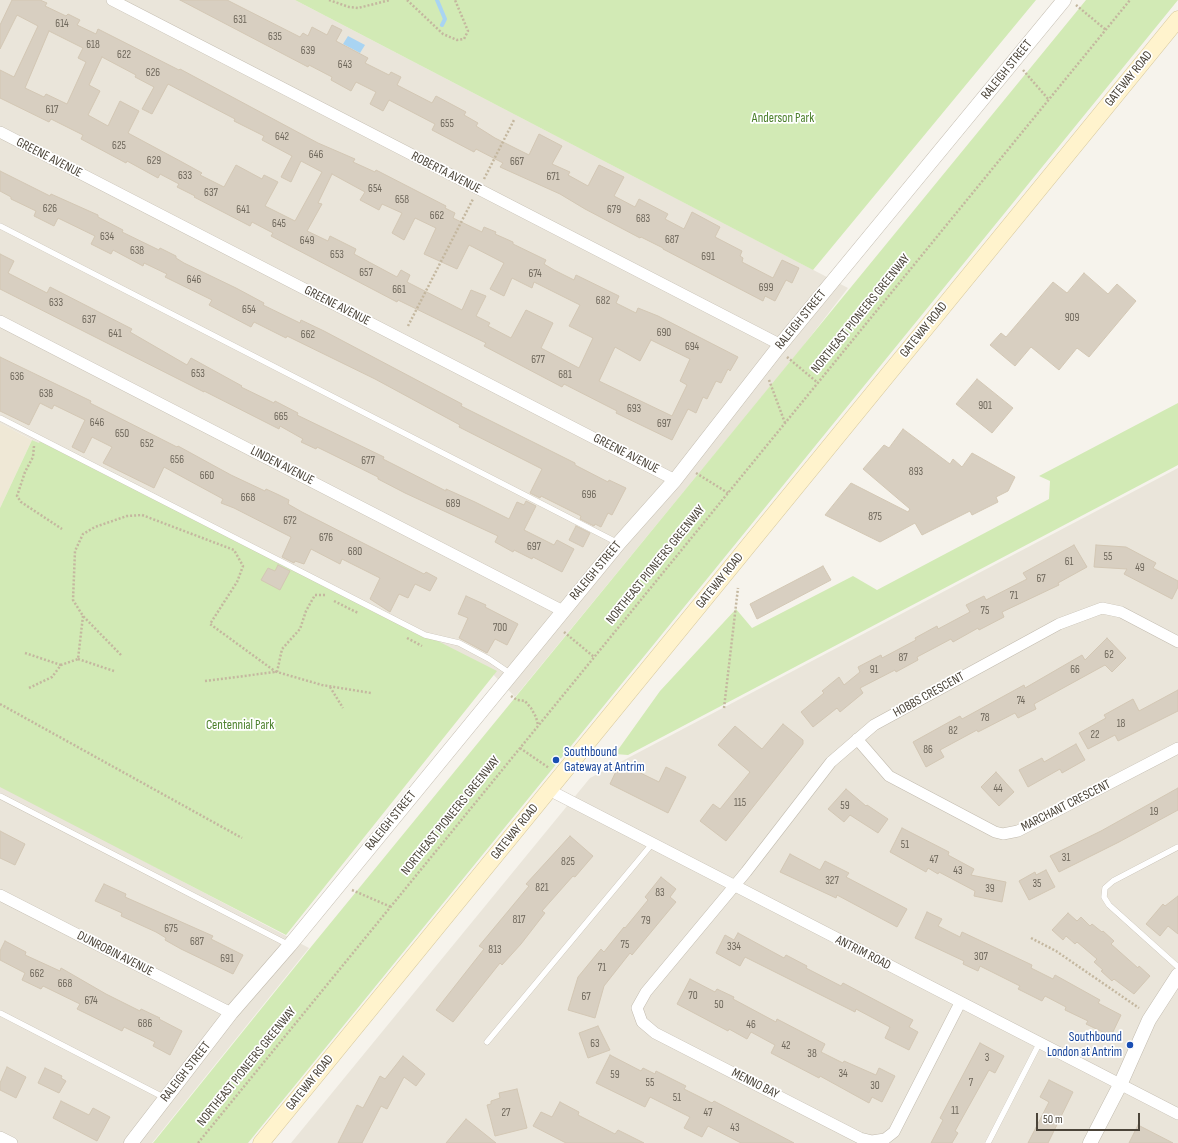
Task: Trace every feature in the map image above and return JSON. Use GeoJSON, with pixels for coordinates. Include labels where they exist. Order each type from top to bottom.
{"type":"FeatureCollection","features":[{"type":"Feature","properties":{"kind":"main road","name":"GATEWAY ROAD"},"geometry":{"type":"LineString","coordinates":[[261,1143],[1178,19]]}},
{"type":"Feature","properties":{"kind":"street","name":"ROBERTA AVENUE"},"geometry":{"type":"LineString","coordinates":[[112,0],[779,347]]}},
{"type":"Feature","properties":{"kind":"street","name":"RALEIGH STREET"},"geometry":{"type":"LineString","coordinates":[[131,1143],[231,1014],[290,945],[563,611],[675,480],[779,347],[1064,0]]}},
{"type":"Feature","properties":{"kind":"street","name":"GREENE AVENUE"},"geometry":{"type":"LineString","coordinates":[[0,132],[675,480]]}},
{"type":"Feature","properties":{"kind":"street","name":"LINDEN AVENUE"},"geometry":{"type":"LineString","coordinates":[[0,321],[563,611]]}},
{"type":"Feature","properties":{"kind":"street","name":"HOBBS CRESCENT"},"geometry":{"type":"LineString","coordinates":[[733,886],[830,762],[874,725],[1059,624],[1084,613],[1102,608],[1121,612],[1178,642]]}},
{"type":"Feature","properties":{"kind":"street","name":"MARCHANT CRESCENT"},"geometry":{"type":"LineString","coordinates":[[857,739],[889,776],[995,832],[1003,834],[1018,831],[1178,748]]}},
{"type":"Feature","properties":{"kind":"street","name":"ANTRIM ROAD"},"geometry":{"type":"LineString","coordinates":[[549,790],[1039,1044],[1178,1114]]}},
{"type":"Feature","properties":{"kind":"street","name":"MENNO BAY"},"geometry":{"type":"LineString","coordinates":[[733,886],[646,992],[637,1008],[642,1022],[655,1033],[860,1138],[872,1141],[885,1139],[894,1132],[960,1003]]}},
{"type":"Feature","properties":{"kind":"street","name":"DUNROBIN AVENUE"},"geometry":{"type":"LineString","coordinates":[[0,895],[231,1014]]}},
{"type":"Feature","properties":{"kind":"street"},"geometry":{"type":"LineString","coordinates":[[1090,1143],[1120,1085],[1149,1020],[1178,975]]}},
{"type":"Feature","properties":{"kind":"street"},"geometry":{"type":"LineString","coordinates":[[0,1137],[12,1143]]}},
{"type":"Feature","properties":{"kind":"lane"},"geometry":{"type":"LineString","coordinates":[[0,226],[619,544]]}},
{"type":"Feature","properties":{"kind":"lane"},"geometry":{"type":"LineString","coordinates":[[0,418],[425,635],[458,644],[483,656],[511,675]]}},
{"type":"Feature","properties":{"kind":"lane"},"geometry":{"type":"LineString","coordinates":[[0,796],[290,945]]}},
{"type":"Feature","properties":{"kind":"lane"},"geometry":{"type":"LineString","coordinates":[[487,1042],[652,844]]}},
{"type":"Feature","properties":{"kind":"lane"},"geometry":{"type":"LineString","coordinates":[[1178,847],[1113,882],[1105,888],[1104,897],[1109,905],[1178,967]]}},
{"type":"Feature","properties":{"kind":"lane"},"geometry":{"type":"LineString","coordinates":[[0,1013],[165,1098]]}},
{"type":"Feature","properties":{"kind":"lane"},"geometry":{"type":"LineString","coordinates":[[988,1143],[1039,1044]]}},
{"type":"Feature","properties":{"kind":"path"},"geometry":{"type":"LineString","coordinates":[[329,0],[349,8],[358,8],[390,0]]}},
{"type":"Feature","properties":{"kind":"path"},"geometry":{"type":"LineString","coordinates":[[407,0],[443,34],[457,40],[464,39],[468,31],[456,0]]}},
{"type":"Feature","properties":{"kind":"path"},"geometry":{"type":"LineString","coordinates":[[1070,0],[1106,30]]}},
{"type":"Feature","properties":{"kind":"path","name":"NORTHEAST PIONEERS GREENWAY"},"geometry":{"type":"LineString","coordinates":[[198,1143],[1130,0]]}},
{"type":"Feature","properties":{"kind":"path"},"geometry":{"type":"LineString","coordinates":[[1014,62],[1034,80],[1049,100]]}},
{"type":"Feature","properties":{"kind":"path"},"geometry":{"type":"LineString","coordinates":[[482,182],[514,120]]}},
{"type":"Feature","properties":{"kind":"path"},"geometry":{"type":"LineString","coordinates":[[408,326],[474,197]]}},
{"type":"Feature","properties":{"kind":"path"},"geometry":{"type":"LineString","coordinates":[[779,347],[818,383]]}},
{"type":"Feature","properties":{"kind":"path"},"geometry":{"type":"LineString","coordinates":[[764,366],[785,424]]}},
{"type":"Feature","properties":{"kind":"path"},"geometry":{"type":"LineString","coordinates":[[34,436],[33,457],[25,472],[17,496],[21,502],[62,529]]}},
{"type":"Feature","properties":{"kind":"path"},"geometry":{"type":"LineString","coordinates":[[685,466],[728,493]]}},
{"type":"Feature","properties":{"kind":"path"},"geometry":{"type":"LineString","coordinates":[[121,654],[83,616],[73,600],[75,551],[83,534],[95,527],[127,516],[142,515],[234,550],[243,566],[237,582],[210,624],[276,672],[329,687],[371,693]]}},
{"type":"Feature","properties":{"kind":"path"},"geometry":{"type":"LineString","coordinates":[[724,708],[738,588]]}},
{"type":"Feature","properties":{"kind":"path"},"geometry":{"type":"LineString","coordinates":[[276,672],[282,650],[300,629],[306,611],[315,595],[325,595],[344,607],[362,615]]}},
{"type":"Feature","properties":{"kind":"path"},"geometry":{"type":"LineString","coordinates":[[78,659],[83,616]]}},
{"type":"Feature","properties":{"kind":"path"},"geometry":{"type":"LineString","coordinates":[[560,629],[594,657]]}},
{"type":"Feature","properties":{"kind":"path"},"geometry":{"type":"LineString","coordinates":[[402,635],[422,646]]}},
{"type":"Feature","properties":{"kind":"path"},"geometry":{"type":"LineString","coordinates":[[25,653],[61,665]]}},
{"type":"Feature","properties":{"kind":"path"},"geometry":{"type":"LineString","coordinates":[[29,688],[52,677],[61,665],[78,659],[114,671]]}},
{"type":"Feature","properties":{"kind":"path"},"geometry":{"type":"LineString","coordinates":[[205,681],[276,672]]}},
{"type":"Feature","properties":{"kind":"path"},"geometry":{"type":"LineString","coordinates":[[329,687],[343,708]]}},
{"type":"Feature","properties":{"kind":"path"},"geometry":{"type":"LineString","coordinates":[[501,687],[516,700],[525,701],[536,717],[538,726]]}},
{"type":"Feature","properties":{"kind":"path"},"geometry":{"type":"LineString","coordinates":[[0,704],[242,838]]}},
{"type":"Feature","properties":{"kind":"path"},"geometry":{"type":"LineString","coordinates":[[520,748],[560,776]]}},
{"type":"Feature","properties":{"kind":"path"},"geometry":{"type":"LineString","coordinates":[[339,885],[391,907]]}},
{"type":"Feature","properties":{"kind":"path"},"geometry":{"type":"LineString","coordinates":[[1030,938],[1056,951],[1139,1008]]}},
{"type":"Feature","properties":{"kind":"shaded area"},"geometry":{"type":"Polygon","coordinates":[[[0,0],[295,0],[848,288],[800,350],[515,697],[486,667],[423,644],[0,423],[0,0]]]}},
{"type":"Feature","properties":{"kind":"shaded area"},"geometry":{"type":"Polygon","coordinates":[[[0,423],[32,440],[0,508],[0,423]]]}},
{"type":"Feature","properties":{"kind":"shaded area"},"geometry":{"type":"Polygon","coordinates":[[[1178,468],[1178,1143],[291,1143],[590,778],[1178,468]]]}},
{"type":"Feature","properties":{"kind":"shaded area"},"geometry":{"type":"Polygon","coordinates":[[[0,785],[309,948],[152,1143],[0,1143],[0,785]]]}},
{"type":"Feature","properties":{"kind":"green space","name":"Anderson Park"},"geometry":{"type":"Polygon","coordinates":[[[295,0],[1036,0],[813,270],[295,0]]]}},
{"type":"Feature","properties":{"kind":"green space"},"geometry":{"type":"Polygon","coordinates":[[[1086,0],[1178,0],[248,1143],[153,1143],[315,942],[1086,0]]]}},
{"type":"Feature","properties":{"kind":"green space"},"geometry":{"type":"Polygon","coordinates":[[[1178,403],[1178,465],[628,755],[615,754],[660,691],[736,609],[752,628],[853,576],[877,590],[1049,499],[1050,481],[1039,476],[1178,403]]]}},
{"type":"Feature","properties":{"kind":"green space","name":"Centennial Park"},"geometry":{"type":"Polygon","coordinates":[[[32,440],[39,443],[41,440],[497,671],[286,935],[0,787],[0,508],[32,440]]]}},
{"type":"Feature","properties":{"kind":"water"},"geometry":{"type":"Polygon","coordinates":[[[348,36],[365,45],[360,53],[343,44],[348,36]]]}},
{"type":"Feature","properties":{"kind":"building"},"geometry":{"type":"Polygon","coordinates":[[[12,0],[40,0],[47,3],[45,6],[66,16],[68,14],[80,20],[77,25],[96,34],[98,29],[179,70],[180,69],[318,143],[355,159],[353,162],[375,172],[376,170],[446,206],[445,208],[455,213],[453,218],[482,232],[484,227],[496,232],[495,234],[546,260],[544,264],[554,270],[574,280],[576,275],[619,296],[616,303],[636,313],[638,308],[658,316],[738,357],[730,371],[728,369],[721,383],[716,381],[707,399],[703,397],[696,413],[688,409],[672,440],[616,413],[617,411],[564,384],[562,387],[484,346],[486,343],[398,300],[397,302],[271,236],[273,233],[252,222],[250,226],[194,197],[195,196],[177,187],[179,184],[160,174],[158,178],[127,161],[126,163],[81,139],[83,135],[51,119],[49,122],[0,98],[0,70],[14,77],[38,26],[17,15],[0,49],[0,25],[12,0]],[[49,31],[25,88],[44,97],[46,94],[67,104],[86,62],[78,58],[83,48],[49,31]],[[102,57],[89,85],[100,91],[88,115],[108,126],[120,101],[139,111],[128,133],[202,173],[200,175],[224,187],[236,165],[262,179],[264,175],[278,182],[265,206],[295,221],[322,172],[301,161],[291,182],[281,177],[292,156],[262,140],[264,136],[234,121],[235,119],[168,84],[152,114],[142,109],[154,87],[135,77],[136,75],[102,57]],[[332,174],[318,203],[322,204],[307,231],[328,241],[330,236],[356,249],[354,254],[397,277],[401,270],[410,275],[407,282],[462,310],[471,290],[486,296],[476,316],[490,323],[488,326],[511,338],[526,310],[553,323],[541,348],[579,368],[593,338],[569,326],[580,305],[534,282],[532,288],[512,278],[504,296],[490,289],[504,263],[469,245],[457,269],[424,254],[436,228],[415,218],[404,240],[392,233],[402,213],[382,204],[379,210],[360,200],[365,192],[332,174]],[[651,340],[640,361],[615,347],[599,381],[672,416],[687,385],[680,381],[690,359],[651,340]]]}},
{"type":"Feature","properties":{"kind":"building"},"geometry":{"type":"Polygon","coordinates":[[[180,0],[227,0],[300,37],[303,33],[308,36],[312,27],[327,35],[332,25],[342,30],[336,41],[368,58],[365,63],[389,75],[391,72],[401,77],[397,85],[432,103],[436,96],[466,112],[464,115],[478,123],[476,126],[495,138],[529,155],[539,134],[562,146],[552,164],[570,172],[568,175],[588,186],[599,165],[624,177],[614,196],[635,207],[639,199],[668,214],[665,219],[684,229],[692,212],[720,227],[715,237],[742,251],[740,256],[743,258],[742,262],[773,278],[782,260],[799,268],[792,283],[786,280],[775,301],[765,296],[763,301],[663,248],[641,237],[640,238],[560,194],[500,167],[503,163],[476,149],[474,152],[432,130],[435,124],[389,100],[383,111],[370,104],[376,92],[356,82],[351,91],[331,80],[332,77],[309,65],[308,67],[180,0]]]}},
{"type":"Feature","properties":{"kind":"building"},"geometry":{"type":"Polygon","coordinates":[[[0,171],[50,196],[51,194],[98,215],[98,217],[123,230],[122,232],[159,250],[160,248],[176,256],[176,258],[184,263],[264,303],[263,305],[300,323],[301,320],[324,331],[462,404],[461,406],[575,463],[575,465],[608,482],[609,480],[626,488],[612,515],[608,513],[601,527],[595,524],[594,526],[580,519],[581,516],[541,496],[540,498],[530,493],[542,469],[459,427],[460,425],[375,379],[287,336],[286,338],[254,322],[251,327],[209,305],[212,300],[165,277],[167,274],[144,263],[143,266],[113,250],[111,254],[91,244],[95,236],[58,218],[54,226],[34,216],[36,211],[11,199],[11,197],[0,191],[0,171]]]}},
{"type":"Feature","properties":{"kind":"building"},"geometry":{"type":"Polygon","coordinates":[[[0,254],[14,261],[8,273],[47,293],[50,287],[132,329],[130,332],[187,365],[191,358],[242,386],[241,387],[274,403],[275,401],[298,413],[297,415],[384,457],[383,459],[446,491],[446,489],[509,519],[517,502],[524,505],[526,501],[536,506],[524,530],[554,545],[557,540],[574,549],[562,572],[533,557],[532,559],[514,550],[513,552],[495,542],[498,536],[405,493],[378,479],[378,477],[317,447],[316,449],[301,442],[303,439],[280,426],[279,429],[0,289],[0,254]]]}},
{"type":"Feature","properties":{"kind":"building"},"geometry":{"type":"Polygon","coordinates":[[[1084,273],[1108,294],[1117,284],[1136,301],[1089,357],[1077,348],[1059,370],[1031,347],[1015,366],[990,345],[1001,333],[1006,337],[1053,282],[1067,293],[1084,273]]]}},
{"type":"Feature","properties":{"kind":"building"},"geometry":{"type":"Polygon","coordinates":[[[0,357],[91,401],[90,403],[177,447],[178,446],[231,475],[265,491],[266,489],[289,500],[288,504],[302,512],[424,574],[426,572],[437,578],[430,591],[415,584],[408,598],[399,594],[390,612],[370,599],[380,578],[342,559],[340,564],[311,549],[304,564],[295,561],[294,563],[282,557],[291,537],[221,503],[223,499],[164,467],[154,488],[103,463],[112,447],[92,437],[84,453],[72,447],[85,420],[54,405],[52,409],[40,403],[29,425],[0,411],[0,357]]]}},
{"type":"Feature","properties":{"kind":"building"},"geometry":{"type":"Polygon","coordinates":[[[977,379],[1013,408],[992,433],[956,404],[977,379]]]}},
{"type":"Feature","properties":{"kind":"building"},"geometry":{"type":"Polygon","coordinates":[[[903,429],[950,464],[953,459],[962,467],[972,453],[1015,477],[1008,491],[996,497],[998,502],[972,515],[970,511],[922,535],[915,523],[880,542],[825,515],[851,483],[908,512],[910,509],[863,469],[884,445],[889,448],[903,429]]]}},
{"type":"Feature","properties":{"kind":"building"},"geometry":{"type":"Polygon","coordinates":[[[576,526],[590,533],[583,547],[569,540],[576,526]]]}},
{"type":"Feature","properties":{"kind":"building"},"geometry":{"type":"Polygon","coordinates":[[[1074,545],[1087,567],[1058,583],[1059,585],[1002,612],[1004,617],[979,630],[978,628],[953,642],[951,639],[917,657],[918,660],[896,672],[895,670],[860,688],[863,693],[840,712],[837,708],[813,727],[801,712],[824,693],[822,691],[839,677],[844,685],[860,672],[858,667],[881,655],[882,658],[916,640],[915,638],[937,626],[938,629],[970,612],[966,605],[984,596],[986,600],[1027,579],[1023,573],[1074,545]]]}},
{"type":"Feature","properties":{"kind":"building"},"geometry":{"type":"Polygon","coordinates":[[[1096,545],[1126,547],[1156,563],[1153,568],[1178,581],[1178,587],[1172,599],[1124,574],[1127,569],[1094,567],[1096,545]]]}},
{"type":"Feature","properties":{"kind":"building"},"geometry":{"type":"Polygon","coordinates":[[[278,565],[290,571],[280,590],[261,580],[268,568],[275,571],[278,565]]]}},
{"type":"Feature","properties":{"kind":"building"},"geometry":{"type":"Polygon","coordinates":[[[823,566],[831,580],[757,619],[750,604],[823,566]]]}},
{"type":"Feature","properties":{"kind":"building"},"geometry":{"type":"Polygon","coordinates":[[[466,596],[486,605],[485,607],[518,624],[507,645],[495,639],[487,653],[459,638],[468,618],[458,614],[466,596]]]}},
{"type":"Feature","properties":{"kind":"building"},"geometry":{"type":"Polygon","coordinates":[[[1107,638],[1126,658],[1112,672],[1105,665],[1034,704],[1036,709],[1018,718],[1015,713],[978,732],[977,730],[940,750],[944,757],[926,767],[913,742],[960,716],[962,719],[1024,685],[1025,688],[1082,655],[1085,660],[1107,638]]]}},
{"type":"Feature","properties":{"kind":"building"},"geometry":{"type":"Polygon","coordinates":[[[1178,690],[1178,711],[1118,741],[1115,735],[1088,749],[1079,733],[1106,718],[1104,715],[1133,699],[1139,711],[1178,690]]]}},
{"type":"Feature","properties":{"kind":"building"},"geometry":{"type":"Polygon","coordinates":[[[783,724],[803,740],[803,744],[726,841],[700,821],[713,804],[720,809],[750,772],[718,745],[735,726],[762,749],[783,724]]]}},
{"type":"Feature","properties":{"kind":"building"},"geometry":{"type":"Polygon","coordinates":[[[1076,744],[1085,760],[1062,773],[1060,769],[1028,787],[1019,770],[1042,758],[1044,762],[1076,744]]]}},
{"type":"Feature","properties":{"kind":"building"},"geometry":{"type":"Polygon","coordinates":[[[620,763],[659,782],[666,767],[686,777],[668,813],[610,784],[620,763]]]}},
{"type":"Feature","properties":{"kind":"building"},"geometry":{"type":"Polygon","coordinates":[[[996,772],[1014,792],[999,806],[981,787],[996,772]]]}},
{"type":"Feature","properties":{"kind":"building"},"geometry":{"type":"Polygon","coordinates":[[[1178,788],[1178,810],[1059,872],[1050,856],[1101,831],[1178,788]]]}},
{"type":"Feature","properties":{"kind":"building"},"geometry":{"type":"Polygon","coordinates":[[[846,789],[866,806],[867,805],[888,819],[878,833],[850,815],[844,822],[828,809],[846,789]]]}},
{"type":"Feature","properties":{"kind":"building"},"geometry":{"type":"Polygon","coordinates":[[[902,828],[949,852],[948,855],[974,869],[971,875],[1006,882],[1002,902],[974,896],[975,891],[939,872],[938,874],[928,868],[926,872],[890,852],[902,828]]]}},
{"type":"Feature","properties":{"kind":"building"},"geometry":{"type":"Polygon","coordinates":[[[0,831],[25,844],[15,865],[0,858],[0,831]]]}},
{"type":"Feature","properties":{"kind":"building"},"geometry":{"type":"Polygon","coordinates":[[[570,836],[593,856],[542,911],[545,913],[521,944],[502,965],[500,963],[453,1022],[436,1010],[484,949],[479,946],[529,886],[526,884],[570,836]]]}},
{"type":"Feature","properties":{"kind":"building"},"geometry":{"type":"Polygon","coordinates":[[[790,854],[820,870],[825,861],[849,873],[846,877],[907,909],[897,927],[837,895],[836,898],[780,872],[790,854]]]}},
{"type":"Feature","properties":{"kind":"building"},"geometry":{"type":"Polygon","coordinates":[[[1046,870],[1055,887],[1029,900],[1019,881],[1035,872],[1036,875],[1046,870]]]}},
{"type":"Feature","properties":{"kind":"building"},"geometry":{"type":"Polygon","coordinates":[[[661,877],[676,889],[670,897],[676,902],[632,955],[630,953],[604,986],[595,1018],[568,1010],[578,977],[601,949],[604,952],[624,927],[625,928],[648,900],[645,897],[661,877]]]}},
{"type":"Feature","properties":{"kind":"building"},"geometry":{"type":"Polygon","coordinates":[[[104,884],[126,894],[125,897],[213,936],[211,939],[243,955],[233,974],[181,949],[165,940],[166,938],[156,932],[121,916],[122,913],[95,901],[104,884]]]}},
{"type":"Feature","properties":{"kind":"building"},"geometry":{"type":"Polygon","coordinates":[[[1178,896],[1178,934],[1168,926],[1160,936],[1146,924],[1163,904],[1165,906],[1178,896]]]}},
{"type":"Feature","properties":{"kind":"building"},"geometry":{"type":"Polygon","coordinates":[[[927,912],[942,919],[938,926],[960,937],[962,932],[1032,965],[1031,968],[1053,979],[1055,975],[1100,1000],[1098,1003],[1121,1015],[1111,1036],[1086,1024],[1088,1021],[1065,1010],[1066,1007],[1045,996],[1042,1001],[1018,989],[1020,986],[980,966],[978,971],[963,964],[964,961],[915,938],[927,912]]]}},
{"type":"Feature","properties":{"kind":"building"},"geometry":{"type":"Polygon","coordinates":[[[1068,913],[1077,921],[1081,917],[1090,926],[1092,924],[1102,932],[1103,931],[1114,941],[1111,944],[1138,968],[1139,966],[1150,976],[1134,994],[1114,979],[1112,981],[1101,971],[1103,970],[1094,962],[1097,959],[1077,942],[1075,944],[1066,936],[1063,940],[1052,930],[1068,913]]]}},
{"type":"Feature","properties":{"kind":"building"},"geometry":{"type":"Polygon","coordinates":[[[738,933],[784,958],[786,955],[807,966],[806,968],[841,986],[843,983],[913,1020],[909,1027],[918,1032],[909,1050],[885,1038],[890,1027],[856,1009],[855,1012],[745,957],[740,966],[716,953],[725,935],[734,940],[738,933]]]}},
{"type":"Feature","properties":{"kind":"building"},"geometry":{"type":"Polygon","coordinates":[[[5,941],[26,952],[25,955],[60,971],[61,968],[106,994],[140,1011],[141,1009],[160,1018],[159,1019],[182,1031],[170,1055],[153,1046],[155,1042],[124,1027],[122,1031],[77,1009],[80,1004],[43,986],[41,989],[22,980],[25,973],[0,960],[0,951],[5,941]]]}},
{"type":"Feature","properties":{"kind":"building"},"geometry":{"type":"Polygon","coordinates":[[[690,979],[715,992],[717,989],[734,997],[733,999],[776,1022],[777,1019],[825,1044],[821,1052],[843,1063],[844,1061],[876,1075],[879,1068],[895,1076],[882,1102],[872,1097],[869,1103],[820,1076],[819,1078],[771,1053],[775,1045],[751,1032],[747,1039],[729,1029],[728,1031],[677,1004],[690,979]]]}},
{"type":"Feature","properties":{"kind":"building"},"geometry":{"type":"Polygon","coordinates":[[[598,1026],[610,1050],[588,1058],[579,1033],[598,1026]]]}},
{"type":"Feature","properties":{"kind":"building"},"geometry":{"type":"Polygon","coordinates":[[[980,1043],[1004,1056],[995,1073],[989,1070],[955,1131],[958,1133],[952,1143],[931,1143],[943,1120],[940,1118],[980,1043]]]}},
{"type":"Feature","properties":{"kind":"building"},"geometry":{"type":"Polygon","coordinates":[[[610,1055],[641,1071],[643,1068],[655,1074],[656,1071],[686,1086],[684,1089],[712,1103],[714,1101],[794,1143],[741,1143],[708,1126],[702,1137],[684,1128],[690,1117],[650,1097],[645,1107],[596,1083],[610,1055]]]}},
{"type":"Feature","properties":{"kind":"building"},"geometry":{"type":"Polygon","coordinates":[[[403,1056],[425,1074],[416,1086],[404,1077],[387,1109],[381,1106],[362,1143],[338,1143],[357,1105],[363,1108],[380,1076],[385,1079],[403,1056]]]}},
{"type":"Feature","properties":{"kind":"building"},"geometry":{"type":"Polygon","coordinates":[[[7,1067],[26,1077],[16,1098],[0,1090],[0,1083],[7,1067]]]}},
{"type":"Feature","properties":{"kind":"building"},"geometry":{"type":"Polygon","coordinates":[[[45,1068],[62,1076],[61,1078],[66,1081],[59,1093],[38,1083],[45,1068]]]}},
{"type":"Feature","properties":{"kind":"building"},"geometry":{"type":"Polygon","coordinates":[[[1049,1080],[1073,1092],[1048,1143],[1028,1143],[1049,1102],[1040,1097],[1049,1080]]]}},
{"type":"Feature","properties":{"kind":"building"},"geometry":{"type":"Polygon","coordinates":[[[517,1089],[527,1128],[495,1136],[487,1105],[491,1104],[491,1101],[500,1098],[499,1093],[517,1089]]]}},
{"type":"Feature","properties":{"kind":"building"},"geometry":{"type":"Polygon","coordinates":[[[61,1101],[89,1115],[93,1108],[110,1117],[97,1141],[53,1118],[61,1101]]]}},
{"type":"Feature","properties":{"kind":"building"},"geometry":{"type":"Polygon","coordinates":[[[560,1102],[579,1112],[578,1115],[615,1134],[618,1130],[644,1143],[566,1143],[533,1126],[541,1112],[552,1117],[560,1102]]]}},
{"type":"Feature","properties":{"kind":"building"},"geometry":{"type":"Polygon","coordinates":[[[466,1119],[496,1143],[446,1143],[466,1119]]]}},
{"type":"Feature","properties":{"kind":"building"},"geometry":{"type":"Polygon","coordinates":[[[1138,1125],[1173,1143],[1129,1143],[1138,1125]]]}},
{"type":"Feature","properties":{"kind":"waterway"},"geometry":{"type":"LineString","coordinates":[[437,0],[445,19],[442,25]]}},
{"type":"Feature","properties":{"kind":"place","name":"Southbound Gateway at Antrim"},"geometry":{"type":"Point","coordinates":[556,760]}},
{"type":"Feature","properties":{"kind":"place","name":"Southbound London at Antrim"},"geometry":{"type":"Point","coordinates":[1130,1045]}}]}
